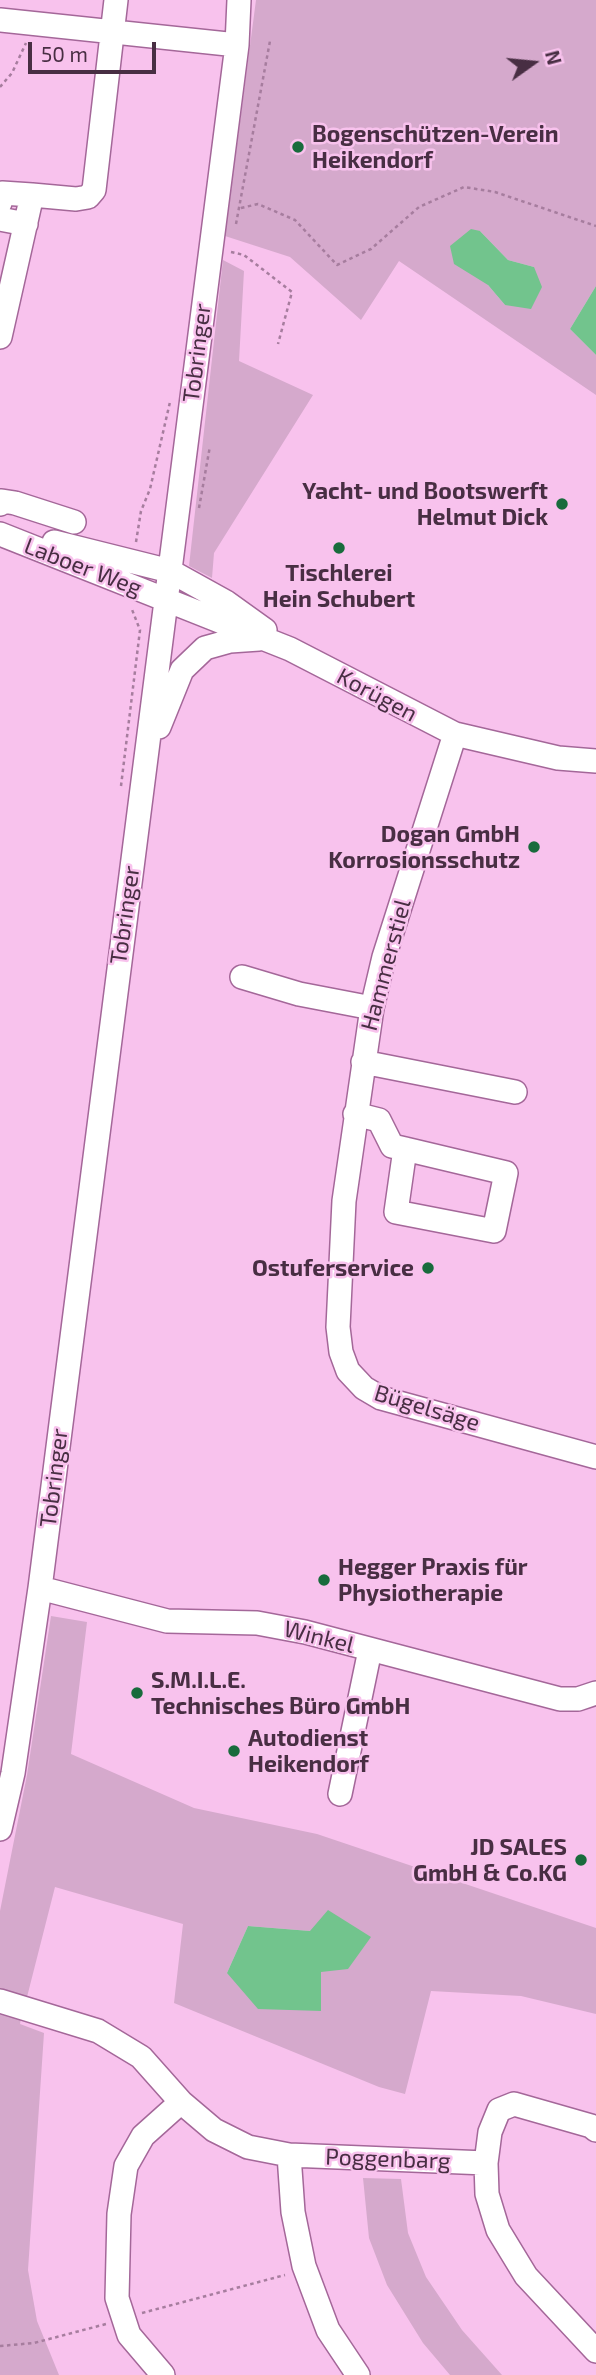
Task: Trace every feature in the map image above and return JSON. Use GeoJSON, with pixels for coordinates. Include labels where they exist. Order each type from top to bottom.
{"type":"FeatureCollection","features":[{"type":"Feature","properties":{"kind":"street"},"geometry":{"type":"LineString","coordinates":[[0,203],[2,193],[76,199],[88,197],[94,190],[116,0]]}},
{"type":"Feature","properties":{"kind":"street","name":"Tobringer"},"geometry":{"type":"LineString","coordinates":[[0,1829],[13,1773],[40,1588],[125,914],[149,752],[237,45],[239,0]]}},
{"type":"Feature","properties":{"kind":"street"},"geometry":{"type":"LineString","coordinates":[[0,20],[114,35],[237,45]]}},
{"type":"Feature","properties":{"kind":"street"},"geometry":{"type":"LineString","coordinates":[[0,337],[32,195]]}},
{"type":"Feature","properties":{"kind":"street"},"geometry":{"type":"LineString","coordinates":[[0,219],[26,224]]}},
{"type":"Feature","properties":{"kind":"street"},"geometry":{"type":"LineString","coordinates":[[0,504],[15,503],[74,522]]}},
{"type":"Feature","properties":{"kind":"street","name":"Laboer Weg"},"geometry":{"type":"LineString","coordinates":[[0,532],[170,571],[226,601],[290,649]]}},
{"type":"Feature","properties":{"kind":"street","name":"Laboer Weg"},"geometry":{"type":"LineString","coordinates":[[0,532],[167,599]]}},
{"type":"Feature","properties":{"kind":"street","name":"Korügen"},"geometry":{"type":"LineString","coordinates":[[167,599],[290,649],[455,734],[558,758],[596,761]]}},
{"type":"Feature","properties":{"kind":"street"},"geometry":{"type":"LineString","coordinates":[[149,752],[182,670],[205,648],[230,641],[263,639]]}},
{"type":"Feature","properties":{"kind":"street","name":"Hammerstiel"},"geometry":{"type":"LineString","coordinates":[[344,1201],[363,1062],[384,957],[455,734]]}},
{"type":"Feature","properties":{"kind":"street"},"geometry":{"type":"LineString","coordinates":[[242,977],[299,994],[372,1008]]}},
{"type":"Feature","properties":{"kind":"street"},"geometry":{"type":"LineString","coordinates":[[363,1062],[515,1093]]}},
{"type":"Feature","properties":{"kind":"street"},"geometry":{"type":"LineString","coordinates":[[355,1114],[379,1119],[392,1146],[405,1149],[506,1173],[494,1231],[396,1212],[405,1149]]}},
{"type":"Feature","properties":{"kind":"street","name":"Bügelsäge"},"geometry":{"type":"LineString","coordinates":[[344,1201],[338,1326],[341,1352],[348,1371],[364,1388],[381,1398],[596,1457]]}},
{"type":"Feature","properties":{"kind":"street","name":"Winkel"},"geometry":{"type":"LineString","coordinates":[[40,1588],[167,1621],[257,1623],[559,1699],[578,1699],[596,1693]]}},
{"type":"Feature","properties":{"kind":"street"},"geometry":{"type":"LineString","coordinates":[[340,1794],[370,1650]]}},
{"type":"Feature","properties":{"kind":"street","name":"Poggenbarg"},"geometry":{"type":"LineString","coordinates":[[0,2001],[98,2031],[141,2057],[181,2102],[214,2130],[248,2147],[289,2155],[486,2163]]}},
{"type":"Feature","properties":{"kind":"street"},"geometry":{"type":"LineString","coordinates":[[163,2375],[129,2335],[117,2298],[119,2214],[126,2166],[143,2136],[181,2102]]}},
{"type":"Feature","properties":{"kind":"street"},"geometry":{"type":"LineString","coordinates":[[596,2130],[591,2126],[514,2104],[499,2110],[490,2132],[486,2163],[488,2194],[498,2231],[526,2276],[596,2351]]}},
{"type":"Feature","properties":{"kind":"street"},"geometry":{"type":"LineString","coordinates":[[289,2155],[293,2212],[306,2270],[328,2330],[358,2375]]}},
{"type":"Feature","properties":{"kind":"path"},"geometry":{"type":"LineString","coordinates":[[0,87],[12,73],[35,24]]}},
{"type":"Feature","properties":{"kind":"path"},"geometry":{"type":"LineString","coordinates":[[234,229],[241,208],[270,41]]}},
{"type":"Feature","properties":{"kind":"path"},"geometry":{"type":"LineString","coordinates":[[241,208],[258,204],[295,220],[337,265],[372,249],[419,207],[464,187],[495,192],[596,226]]}},
{"type":"Feature","properties":{"kind":"path"},"geometry":{"type":"LineString","coordinates":[[210,247],[244,255],[292,292],[278,344]]}},
{"type":"Feature","properties":{"kind":"path"},"geometry":{"type":"LineString","coordinates":[[140,630],[163,634]]}},
{"type":"Feature","properties":{"kind":"path"},"geometry":{"type":"LineString","coordinates":[[0,2346],[34,2343],[306,2270]]}},
{"type":"Feature","properties":{"kind":"shaded area"},"geometry":{"type":"Polygon","coordinates":[[[256,0],[596,0],[596,286],[570,329],[596,355],[596,395],[399,261],[361,320],[290,257],[225,236],[256,0]],[[480,231],[488,285],[505,305],[534,267],[508,260],[480,231]]]}},
{"type":"Feature","properties":{"kind":"shaded area"},"geometry":{"type":"Polygon","coordinates":[[[471,229],[480,231],[508,260],[534,267],[542,287],[531,309],[505,305],[488,285],[454,264],[450,246],[471,229]]]}},
{"type":"Feature","properties":{"kind":"shaded area"},"geometry":{"type":"Polygon","coordinates":[[[223,260],[244,271],[239,361],[313,395],[214,553],[212,578],[189,566],[223,260]]]}},
{"type":"Feature","properties":{"kind":"shaded area"},"geometry":{"type":"Polygon","coordinates":[[[596,286],[596,355],[570,329],[596,286]]]}},
{"type":"Feature","properties":{"kind":"shaded area"},"geometry":{"type":"Polygon","coordinates":[[[51,1616],[87,1622],[71,1754],[194,1808],[317,1834],[596,1928],[596,2014],[521,1996],[431,1991],[405,2094],[379,2087],[174,2003],[183,1924],[55,1887],[27,1997],[0,1989],[0,1911],[27,1775],[51,1616]],[[248,1926],[227,1973],[310,1931],[248,1926]]]}},
{"type":"Feature","properties":{"kind":"shaded area"},"geometry":{"type":"Polygon","coordinates":[[[328,1910],[371,1937],[348,1969],[321,1972],[321,2011],[258,2009],[227,1973],[248,1926],[310,1931],[328,1910]]]}},
{"type":"Feature","properties":{"kind":"shaded area"},"geometry":{"type":"Polygon","coordinates":[[[0,2006],[22,2013],[20,2024],[44,2033],[28,2270],[37,2321],[59,2375],[0,2375],[0,2006]]]}},
{"type":"Feature","properties":{"kind":"shaded area"},"geometry":{"type":"Polygon","coordinates":[[[363,2178],[401,2179],[408,2233],[426,2277],[462,2330],[502,2375],[450,2375],[423,2343],[387,2285],[369,2238],[363,2178]]]}},
{"type":"Feature","properties":{"kind":"place","name":"Bogenschützen-Verein Heikendorf"},"geometry":{"type":"Point","coordinates":[298,147]}},
{"type":"Feature","properties":{"kind":"place","name":"Yacht- und Bootswerft Helmut Dick"},"geometry":{"type":"Point","coordinates":[562,504]}},
{"type":"Feature","properties":{"kind":"place","name":"Tischlerei Hein Schubert"},"geometry":{"type":"Point","coordinates":[339,548]}},
{"type":"Feature","properties":{"kind":"place","name":"Dogan GmbH Korrosionsschutz"},"geometry":{"type":"Point","coordinates":[534,847]}},
{"type":"Feature","properties":{"kind":"place","name":"Ostuferservice"},"geometry":{"type":"Point","coordinates":[428,1268]}},
{"type":"Feature","properties":{"kind":"place","name":"Hegger Praxis für Physiotherapie"},"geometry":{"type":"Point","coordinates":[324,1580]}},
{"type":"Feature","properties":{"kind":"place","name":"S.M.I.L.E. Technisches Büro GmbH"},"geometry":{"type":"Point","coordinates":[137,1693]}},
{"type":"Feature","properties":{"kind":"place","name":"Autodienst Heikendorf"},"geometry":{"type":"Point","coordinates":[234,1751]}},
{"type":"Feature","properties":{"kind":"place","name":"JD SALES GmbH & Co.KG"},"geometry":{"type":"Point","coordinates":[581,1860]}}]}
